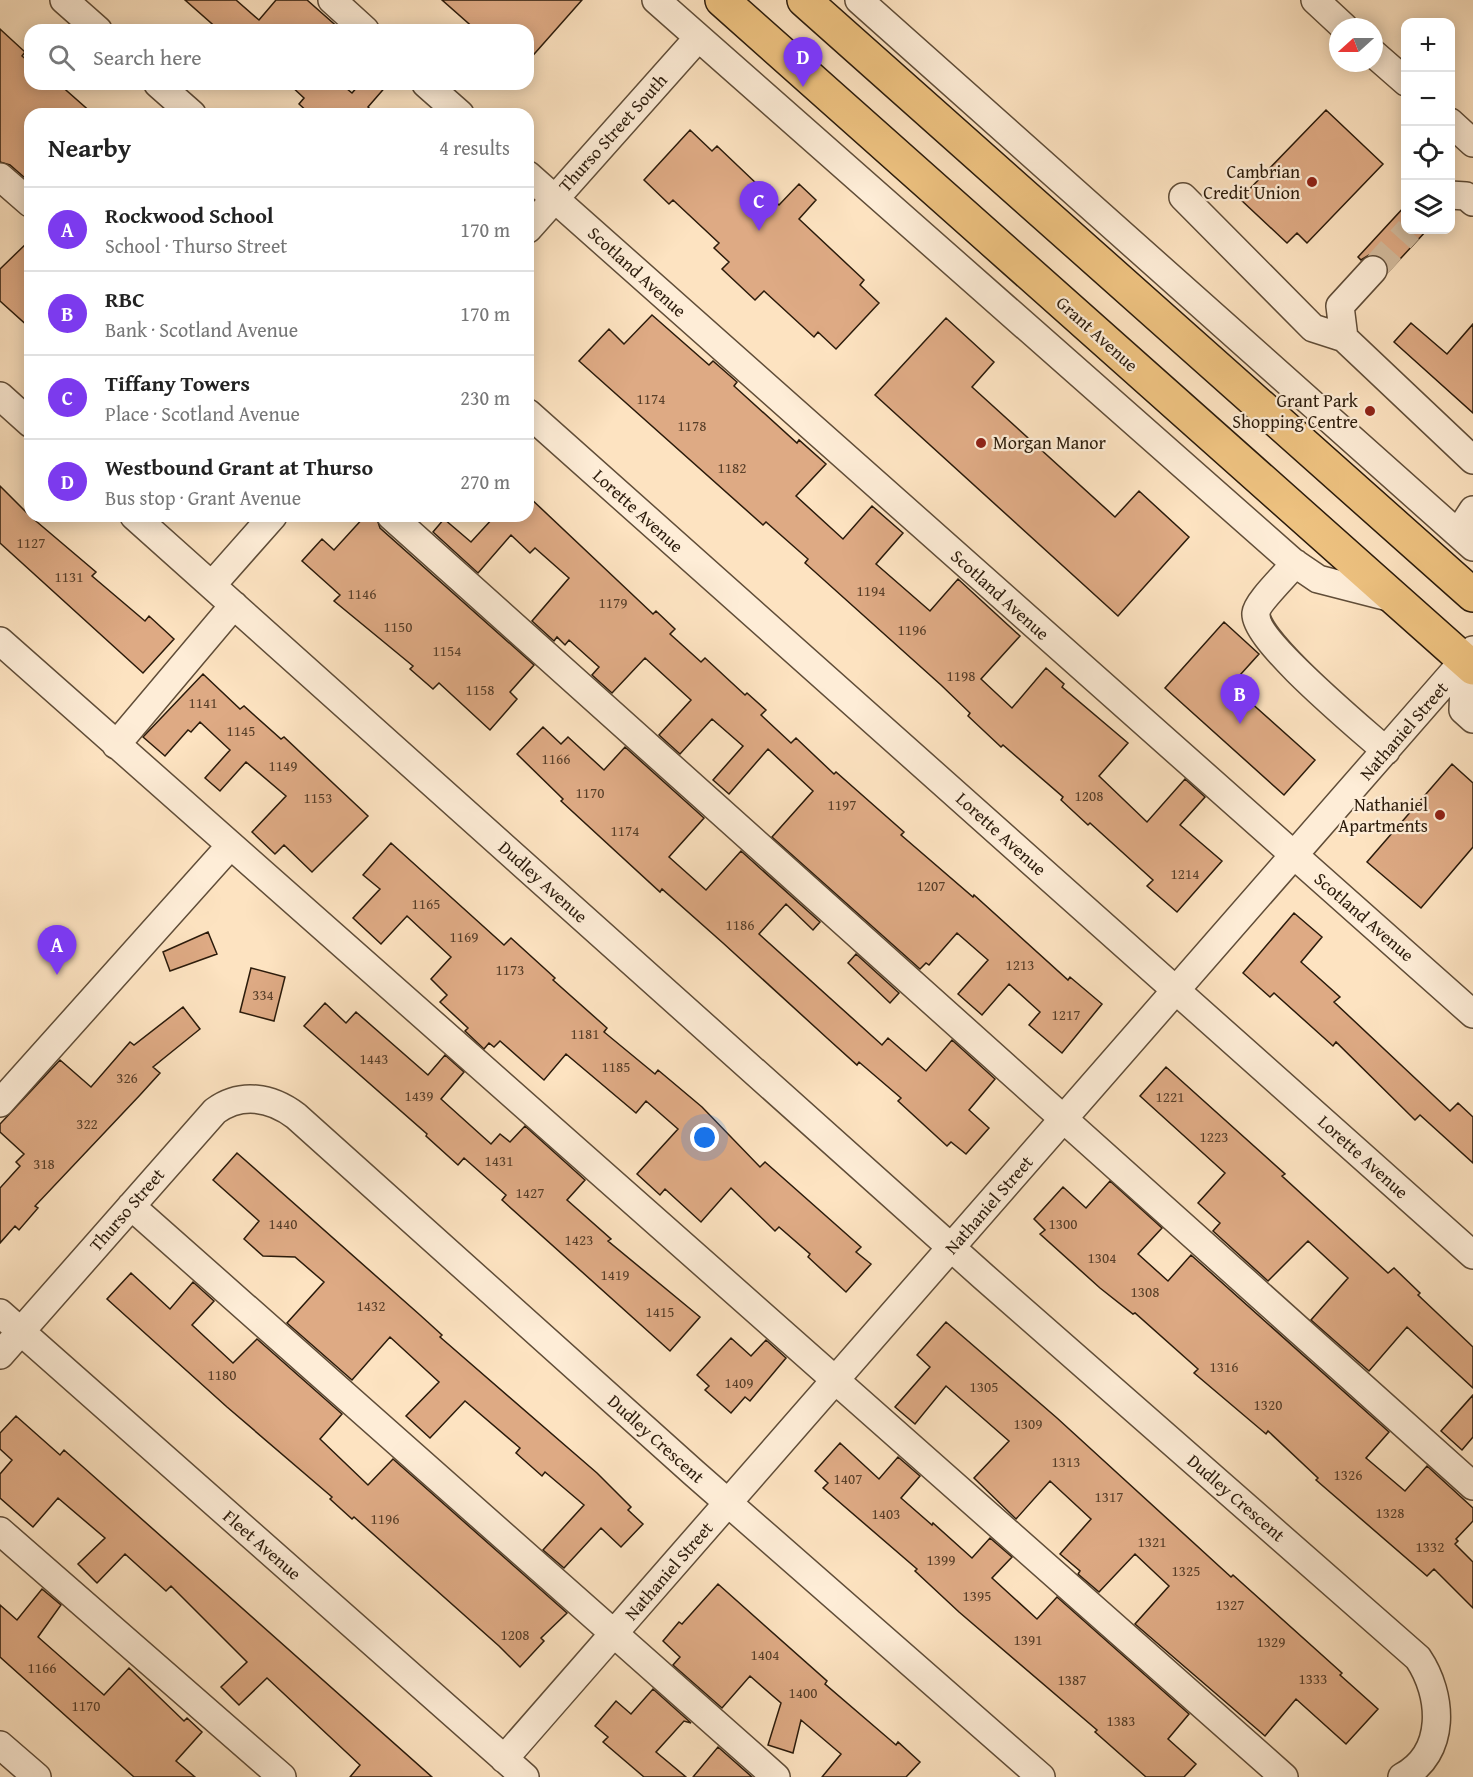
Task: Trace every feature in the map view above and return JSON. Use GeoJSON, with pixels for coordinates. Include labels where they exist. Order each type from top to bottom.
{"type":"FeatureCollection","features":[{"type":"Feature","properties":{"kind":"main road","name":"Grant Avenue"},"geometry":{"type":"LineString","coordinates":[[722,0],[1392,598],[1470,660]]}},
{"type":"Feature","properties":{"kind":"main road"},"geometry":{"type":"LineString","coordinates":[[804,0],[1473,595]]}},
{"type":"Feature","properties":{"kind":"street"},"geometry":{"type":"LineString","coordinates":[[64,0],[91,24]]}},
{"type":"Feature","properties":{"kind":"street"},"geometry":{"type":"LineString","coordinates":[[332,0],[358,24]]}},
{"type":"Feature","properties":{"kind":"street"},"geometry":{"type":"LineString","coordinates":[[656,0],[1295,563],[1318,579],[1392,598]]}},
{"type":"Feature","properties":{"kind":"street"},"geometry":{"type":"LineString","coordinates":[[859,0],[1465,540],[1473,510]]}},
{"type":"Feature","properties":{"kind":"street"},"geometry":{"type":"LineString","coordinates":[[1315,0],[1334,18]]}},
{"type":"Feature","properties":{"kind":"street","name":"Thurso Street South"},"geometry":{"type":"LineString","coordinates":[[534,222],[698,38]]}},
{"type":"Feature","properties":{"kind":"street"},"geometry":{"type":"LineString","coordinates":[[1383,62],[1401,78]]}},
{"type":"Feature","properties":{"kind":"street"},"geometry":{"type":"LineString","coordinates":[[165,90],[185,108]]}},
{"type":"Feature","properties":{"kind":"street"},"geometry":{"type":"LineString","coordinates":[[433,90],[453,108]]}},
{"type":"Feature","properties":{"kind":"street"},"geometry":{"type":"LineString","coordinates":[[1455,126],[1473,142]]}},
{"type":"Feature","properties":{"kind":"street"},"geometry":{"type":"LineString","coordinates":[[0,177],[24,198]]}},
{"type":"Feature","properties":{"kind":"street","name":"Scotland Avenue"},"geometry":{"type":"LineString","coordinates":[[534,180],[1473,1014]]}},
{"type":"Feature","properties":{"kind":"street"},"geometry":{"type":"LineString","coordinates":[[1455,195],[1466,196],[1473,202]]}},
{"type":"Feature","properties":{"kind":"street"},"geometry":{"type":"LineString","coordinates":[[1183,197],[1313,328],[1344,338],[1473,460]]}},
{"type":"Feature","properties":{"kind":"street"},"geometry":{"type":"LineString","coordinates":[[1344,338],[1340,306],[1373,270]]}},
{"type":"Feature","properties":{"kind":"street"},"geometry":{"type":"LineString","coordinates":[[0,396],[24,418]]}},
{"type":"Feature","properties":{"kind":"street","name":"Lorette Avenue"},"geometry":{"type":"LineString","coordinates":[[534,418],[1473,1255]]}},
{"type":"Feature","properties":{"kind":"street","name":"Dudley Avenue"},"geometry":{"type":"LineString","coordinates":[[141,522],[952,1247]]}},
{"type":"Feature","properties":{"kind":"street"},"geometry":{"type":"LineString","coordinates":[[212,585],[268,522]]}},
{"type":"Feature","properties":{"kind":"street"},"geometry":{"type":"LineString","coordinates":[[398,522],[1473,1486]]}},
{"type":"Feature","properties":{"kind":"street"},"geometry":{"type":"LineString","coordinates":[[1295,563],[1261,602],[1255,612],[1257,625],[1273,647],[1386,751]]}},
{"type":"Feature","properties":{"kind":"street"},"geometry":{"type":"LineString","coordinates":[[116,745],[234,605]]}},
{"type":"Feature","properties":{"kind":"street"},"geometry":{"type":"LineString","coordinates":[[0,641],[1284,1777]]}},
{"type":"Feature","properties":{"kind":"street"},"geometry":{"type":"LineString","coordinates":[[1470,660],[1463,710],[1473,719]]}},
{"type":"Feature","properties":{"kind":"street","name":"Nathaniel Street"},"geometry":{"type":"LineString","coordinates":[[504,1759],[1386,751],[1470,660]]}},
{"type":"Feature","properties":{"kind":"street"},"geometry":{"type":"LineString","coordinates":[[0,1103],[230,846]]}},
{"type":"Feature","properties":{"kind":"street","name":"Thurso Street"},"geometry":{"type":"LineString","coordinates":[[0,1355],[215,1111],[225,1104],[244,1099],[272,1101]]}},
{"type":"Feature","properties":{"kind":"street","name":"Dudley Crescent"},"geometry":{"type":"LineString","coordinates":[[272,1101],[296,1116],[729,1503],[1041,1777]]}},
{"type":"Feature","properties":{"kind":"street"},"geometry":{"type":"LineString","coordinates":[[131,1206],[776,1777]]}},
{"type":"Feature","properties":{"kind":"street","name":"Dudley Crescent"},"geometry":{"type":"LineString","coordinates":[[952,1247],[1418,1658],[1433,1685],[1437,1701],[1437,1722],[1431,1744],[1420,1762],[1402,1777]]}},
{"type":"Feature","properties":{"kind":"street","name":"Fleet Avenue"},"geometry":{"type":"LineString","coordinates":[[0,1313],[525,1777]]}},
{"type":"Feature","properties":{"kind":"street"},"geometry":{"type":"LineString","coordinates":[[0,1531],[282,1777]]}},
{"type":"Feature","properties":{"kind":"street"},"geometry":{"type":"LineString","coordinates":[[0,1744],[37,1777]]}},
{"type":"Feature","properties":{"kind":"building"},"geometry":{"type":"Polygon","coordinates":[[[185,0],[236,0],[259,20],[276,0],[307,0],[334,24],[212,24],[185,0]]]}},
{"type":"Feature","properties":{"kind":"building"},"geometry":{"type":"Polygon","coordinates":[[[442,0],[582,0],[534,54],[534,24],[469,24],[442,0]]]}},
{"type":"Feature","properties":{"kind":"building"},"geometry":{"type":"Polygon","coordinates":[[[0,29],[24,51],[22,56],[24,58],[24,90],[66,90],[86,108],[24,108],[24,177],[10,165],[0,162],[0,29]]]}},
{"type":"Feature","properties":{"kind":"building"},"geometry":{"type":"Polygon","coordinates":[[[295,90],[348,90],[352,93],[355,90],[383,90],[369,108],[303,108],[299,104],[304,98],[295,90]]]}},
{"type":"Feature","properties":{"kind":"building","name":"Cambrian Credit Union"},"geometry":{"type":"Polygon","coordinates":[[[1326,110],[1383,164],[1307,243],[1297,233],[1287,243],[1240,199],[1326,110]]]}},
{"type":"Feature","properties":{"kind":"building"},"geometry":{"type":"Polygon","coordinates":[[[690,130],[712,151],[717,146],[779,205],[799,184],[816,200],[799,219],[864,280],[860,285],[879,303],[836,349],[818,332],[814,337],[764,291],[755,300],[722,269],[729,262],[714,248],[719,243],[673,200],[669,204],[644,180],[690,130]]]}},
{"type":"Feature","properties":{"kind":"building"},"geometry":{"type":"Polygon","coordinates":[[[1401,210],[1401,234],[1423,234],[1388,272],[1384,259],[1377,255],[1369,255],[1361,260],[1358,257],[1401,210]]]}},
{"type":"Feature","properties":{"kind":"building"},"geometry":{"type":"Polygon","coordinates":[[[24,246],[24,323],[0,301],[0,269],[24,246]]]}},
{"type":"Feature","properties":{"kind":"building"},"geometry":{"type":"Polygon","coordinates":[[[652,315],[709,365],[713,361],[737,382],[734,386],[797,443],[799,440],[826,464],[796,496],[843,539],[872,506],[903,533],[876,564],[930,611],[958,579],[1020,636],[981,679],[1012,708],[1046,668],[1064,684],[1062,687],[1128,743],[1099,776],[1147,822],[1185,779],[1205,797],[1180,825],[1222,861],[1177,912],[1147,886],[1153,880],[1090,823],[1088,825],[1061,800],[1063,797],[1003,745],[1001,747],[968,716],[970,713],[941,685],[805,563],[808,559],[766,522],[763,525],[579,361],[609,329],[624,344],[652,315]]]}},
{"type":"Feature","properties":{"kind":"building","name":"Morgan Manor"},"geometry":{"type":"Polygon","coordinates":[[[946,318],[994,362],[972,387],[1115,517],[1139,491],[1189,537],[1118,616],[875,395],[946,318]]]}},
{"type":"Feature","properties":{"kind":"building"},"geometry":{"type":"Polygon","coordinates":[[[1411,323],[1447,354],[1473,324],[1473,413],[1394,342],[1411,323]]]}},
{"type":"Feature","properties":{"kind":"building"},"geometry":{"type":"Polygon","coordinates":[[[0,486],[24,510],[24,522],[37,522],[96,572],[92,576],[145,621],[149,616],[174,639],[143,673],[0,543],[0,486]]]}},
{"type":"Feature","properties":{"kind":"building"},"geometry":{"type":"Polygon","coordinates":[[[534,502],[653,614],[656,611],[675,629],[670,634],[701,662],[705,658],[745,695],[747,693],[766,710],[761,715],[791,743],[796,738],[834,774],[836,772],[904,832],[901,835],[973,897],[974,895],[1068,980],[1070,977],[1102,1004],[1062,1053],[1029,1025],[1040,1012],[1009,984],[982,1015],[958,994],[988,960],[957,933],[929,965],[926,963],[920,969],[772,837],[813,791],[768,749],[729,794],[713,780],[743,746],[712,719],[680,754],[659,735],[691,700],[645,658],[612,693],[592,675],[599,667],[569,640],[565,645],[557,637],[554,641],[532,621],[569,578],[535,548],[530,553],[511,535],[478,573],[433,532],[441,522],[448,522],[471,542],[489,522],[534,522],[534,502]]]}},
{"type":"Feature","properties":{"kind":"building"},"geometry":{"type":"Polygon","coordinates":[[[360,522],[378,522],[380,528],[534,665],[510,692],[517,699],[490,730],[439,683],[433,689],[410,669],[413,666],[334,601],[340,595],[302,561],[322,539],[334,550],[360,522]]]}},
{"type":"Feature","properties":{"kind":"building"},"geometry":{"type":"Polygon","coordinates":[[[1224,622],[1259,654],[1231,685],[1315,760],[1284,795],[1165,688],[1224,622]]]}},
{"type":"Feature","properties":{"kind":"building"},"geometry":{"type":"Polygon","coordinates":[[[203,674],[240,709],[244,706],[281,739],[284,737],[368,816],[312,872],[284,845],[275,854],[252,832],[286,796],[246,762],[220,791],[205,778],[230,750],[200,722],[191,732],[188,730],[165,756],[143,737],[203,674]]]}},
{"type":"Feature","properties":{"kind":"building"},"geometry":{"type":"Polygon","coordinates":[[[543,727],[561,744],[568,737],[604,770],[625,747],[704,818],[669,857],[706,890],[741,851],[820,922],[813,930],[786,904],[759,934],[882,1045],[888,1038],[926,1071],[952,1040],[995,1079],[969,1110],[989,1128],[966,1154],[951,1142],[947,1146],[898,1101],[901,1098],[859,1062],[857,1065],[662,889],[660,892],[561,801],[563,799],[517,754],[543,727]]]}},
{"type":"Feature","properties":{"kind":"building","name":"Nathaniel Apartments"},"geometry":{"type":"Polygon","coordinates":[[[1452,764],[1473,783],[1473,847],[1421,908],[1367,862],[1452,764]]]}},
{"type":"Feature","properties":{"kind":"building"},"geometry":{"type":"Polygon","coordinates":[[[391,843],[504,945],[511,938],[555,978],[553,980],[607,1028],[604,1032],[655,1074],[658,1070],[702,1107],[760,1167],[765,1162],[861,1247],[856,1252],[871,1264],[846,1292],[808,1257],[810,1254],[779,1227],[775,1231],[731,1188],[701,1222],[665,1189],[660,1195],[637,1174],[678,1129],[646,1101],[636,1113],[566,1054],[544,1080],[500,1041],[494,1047],[489,1043],[484,1049],[465,1031],[468,1028],[440,1002],[447,995],[431,979],[451,957],[407,916],[381,944],[353,918],[380,889],[363,875],[391,843]]]}},
{"type":"Feature","properties":{"kind":"building"},"geometry":{"type":"Polygon","coordinates":[[[1294,913],[1322,937],[1301,962],[1340,997],[1334,1002],[1450,1111],[1458,1103],[1473,1117],[1473,1163],[1420,1115],[1415,1120],[1336,1042],[1333,1046],[1274,993],[1270,997],[1243,973],[1294,913]]]}},
{"type":"Feature","properties":{"kind":"building"},"geometry":{"type":"Polygon","coordinates":[[[208,932],[217,954],[170,971],[163,952],[208,932]]]}},
{"type":"Feature","properties":{"kind":"building"},"geometry":{"type":"Polygon","coordinates":[[[856,954],[899,993],[890,1003],[848,963],[856,954]]]}},
{"type":"Feature","properties":{"kind":"building"},"geometry":{"type":"Polygon","coordinates":[[[251,968],[285,977],[274,1021],[240,1012],[251,968]]]}},
{"type":"Feature","properties":{"kind":"building"},"geometry":{"type":"Polygon","coordinates":[[[325,1003],[346,1023],[356,1012],[428,1075],[445,1055],[464,1072],[441,1099],[491,1144],[500,1134],[510,1142],[525,1126],[585,1180],[567,1200],[611,1239],[608,1241],[700,1317],[670,1351],[502,1200],[506,1195],[464,1158],[458,1165],[426,1136],[427,1134],[304,1026],[325,1003]]]}},
{"type":"Feature","properties":{"kind":"building"},"geometry":{"type":"Polygon","coordinates":[[[183,1007],[200,1029],[153,1067],[160,1073],[35,1206],[38,1208],[19,1230],[15,1226],[0,1243],[0,1188],[20,1166],[16,1162],[24,1154],[0,1132],[0,1124],[60,1060],[91,1087],[130,1042],[134,1045],[183,1007]]]}},
{"type":"Feature","properties":{"kind":"building"},"geometry":{"type":"Polygon","coordinates":[[[1166,1067],[1285,1174],[1282,1176],[1388,1273],[1394,1268],[1420,1293],[1418,1295],[1473,1347],[1473,1388],[1407,1327],[1369,1371],[1311,1320],[1348,1278],[1308,1241],[1268,1281],[1213,1231],[1220,1223],[1198,1203],[1225,1173],[1140,1096],[1166,1067]]]}},
{"type":"Feature","properties":{"kind":"building"},"geometry":{"type":"Polygon","coordinates":[[[237,1153],[420,1315],[442,1335],[440,1337],[597,1473],[631,1507],[628,1510],[643,1524],[621,1547],[601,1528],[564,1568],[543,1550],[584,1505],[545,1472],[542,1476],[516,1453],[520,1448],[465,1401],[430,1438],[406,1416],[439,1382],[390,1337],[352,1380],[287,1323],[324,1282],[295,1257],[263,1256],[244,1239],[259,1221],[213,1180],[237,1153]]]}},
{"type":"Feature","properties":{"kind":"building"},"geometry":{"type":"Polygon","coordinates":[[[1110,1181],[1162,1228],[1138,1254],[1168,1281],[1191,1255],[1389,1432],[1366,1458],[1405,1491],[1427,1466],[1473,1508],[1473,1521],[1456,1539],[1458,1541],[1455,1544],[1473,1562],[1473,1608],[1434,1569],[1427,1576],[1316,1480],[1318,1478],[1268,1431],[1266,1434],[1194,1373],[1198,1369],[1135,1313],[1133,1314],[1100,1288],[1040,1234],[1045,1230],[1034,1219],[1063,1187],[1086,1208],[1110,1181]]]}},
{"type":"Feature","properties":{"kind":"building"},"geometry":{"type":"Polygon","coordinates":[[[131,1273],[170,1309],[193,1282],[214,1301],[192,1325],[233,1363],[257,1339],[342,1414],[320,1439],[368,1485],[393,1459],[567,1613],[541,1638],[544,1641],[520,1667],[354,1517],[352,1519],[330,1499],[332,1497],[227,1407],[107,1299],[131,1273]]]}},
{"type":"Feature","properties":{"kind":"building"},"geometry":{"type":"Polygon","coordinates":[[[946,1322],[1057,1418],[1231,1577],[1233,1575],[1342,1673],[1340,1675],[1378,1709],[1346,1744],[1296,1699],[1265,1736],[1135,1624],[1169,1586],[1135,1554],[1099,1592],[1078,1574],[1080,1571],[1060,1554],[1091,1519],[1050,1481],[1016,1519],[974,1478],[1009,1441],[946,1386],[915,1424],[895,1407],[930,1367],[917,1355],[946,1322]]]}},
{"type":"Feature","properties":{"kind":"building"},"geometry":{"type":"Polygon","coordinates":[[[731,1338],[751,1356],[766,1340],[786,1358],[750,1401],[745,1397],[731,1413],[705,1390],[709,1386],[697,1375],[731,1338]]]}},
{"type":"Feature","properties":{"kind":"building"},"geometry":{"type":"Polygon","coordinates":[[[1473,1395],[1473,1437],[1462,1450],[1441,1431],[1473,1395]]]}},
{"type":"Feature","properties":{"kind":"building"},"geometry":{"type":"Polygon","coordinates":[[[16,1416],[60,1455],[64,1450],[432,1777],[350,1777],[360,1765],[267,1678],[239,1705],[221,1687],[247,1662],[171,1586],[166,1591],[125,1554],[97,1583],[78,1564],[105,1538],[58,1498],[33,1527],[0,1498],[0,1474],[12,1460],[0,1449],[0,1433],[16,1416]]]}},
{"type":"Feature","properties":{"kind":"building"},"geometry":{"type":"Polygon","coordinates":[[[840,1443],[879,1479],[898,1457],[920,1476],[901,1498],[972,1558],[990,1538],[1012,1557],[992,1578],[1037,1619],[1057,1597],[1189,1714],[1168,1739],[1196,1764],[1184,1777],[1146,1777],[1095,1732],[1097,1730],[959,1612],[915,1571],[917,1569],[823,1488],[828,1483],[815,1471],[840,1443]]]}},
{"type":"Feature","properties":{"kind":"building"},"geometry":{"type":"Polygon","coordinates":[[[718,1584],[827,1681],[825,1684],[896,1745],[898,1742],[920,1762],[906,1777],[822,1777],[841,1754],[801,1720],[793,1753],[768,1745],[781,1703],[750,1676],[722,1708],[673,1665],[680,1657],[663,1641],[679,1622],[682,1624],[718,1584]]]}},
{"type":"Feature","properties":{"kind":"building"},"geometry":{"type":"Polygon","coordinates":[[[42,1589],[61,1605],[38,1637],[104,1695],[129,1668],[184,1721],[187,1718],[202,1732],[176,1761],[195,1777],[134,1777],[0,1657],[0,1605],[17,1620],[42,1589]]]}},
{"type":"Feature","properties":{"kind":"building"},"geometry":{"type":"Polygon","coordinates":[[[653,1689],[691,1723],[684,1721],[656,1752],[686,1777],[644,1777],[603,1742],[608,1737],[595,1726],[616,1701],[631,1714],[653,1689]]]}},
{"type":"Feature","properties":{"kind":"building"},"geometry":{"type":"Polygon","coordinates":[[[718,1747],[752,1777],[693,1777],[718,1747]]]}},
{"type":"Feature","properties":{"kind":"tunnel"},"geometry":{"type":"LineString","coordinates":[[1373,270],[1405,234]]}},
{"type":"Feature","properties":{"kind":"place","name":"Westbound Grant at Thurso"},"geometry":{"type":"Point","coordinates":[803,87]}},
{"type":"Feature","properties":{"kind":"place","name":"Cambrian Credit Union"},"geometry":{"type":"Point","coordinates":[1312,182]}},
{"type":"Feature","properties":{"kind":"place","name":"Tiffany Towers"},"geometry":{"type":"Point","coordinates":[759,231]}},
{"type":"Feature","properties":{"kind":"place","name":"Grant Park Shopping Centre"},"geometry":{"type":"Point","coordinates":[1370,411]}},
{"type":"Feature","properties":{"kind":"place","name":"Morgan Manor"},"geometry":{"type":"Point","coordinates":[981,443]}},
{"type":"Feature","properties":{"kind":"place","name":"RBC"},"geometry":{"type":"Point","coordinates":[1240,724]}},
{"type":"Feature","properties":{"kind":"place","name":"Nathaniel Apartments"},"geometry":{"type":"Point","coordinates":[1440,815]}},
{"type":"Feature","properties":{"kind":"place","name":"Rockwood School"},"geometry":{"type":"Point","coordinates":[57,975]}}]}
